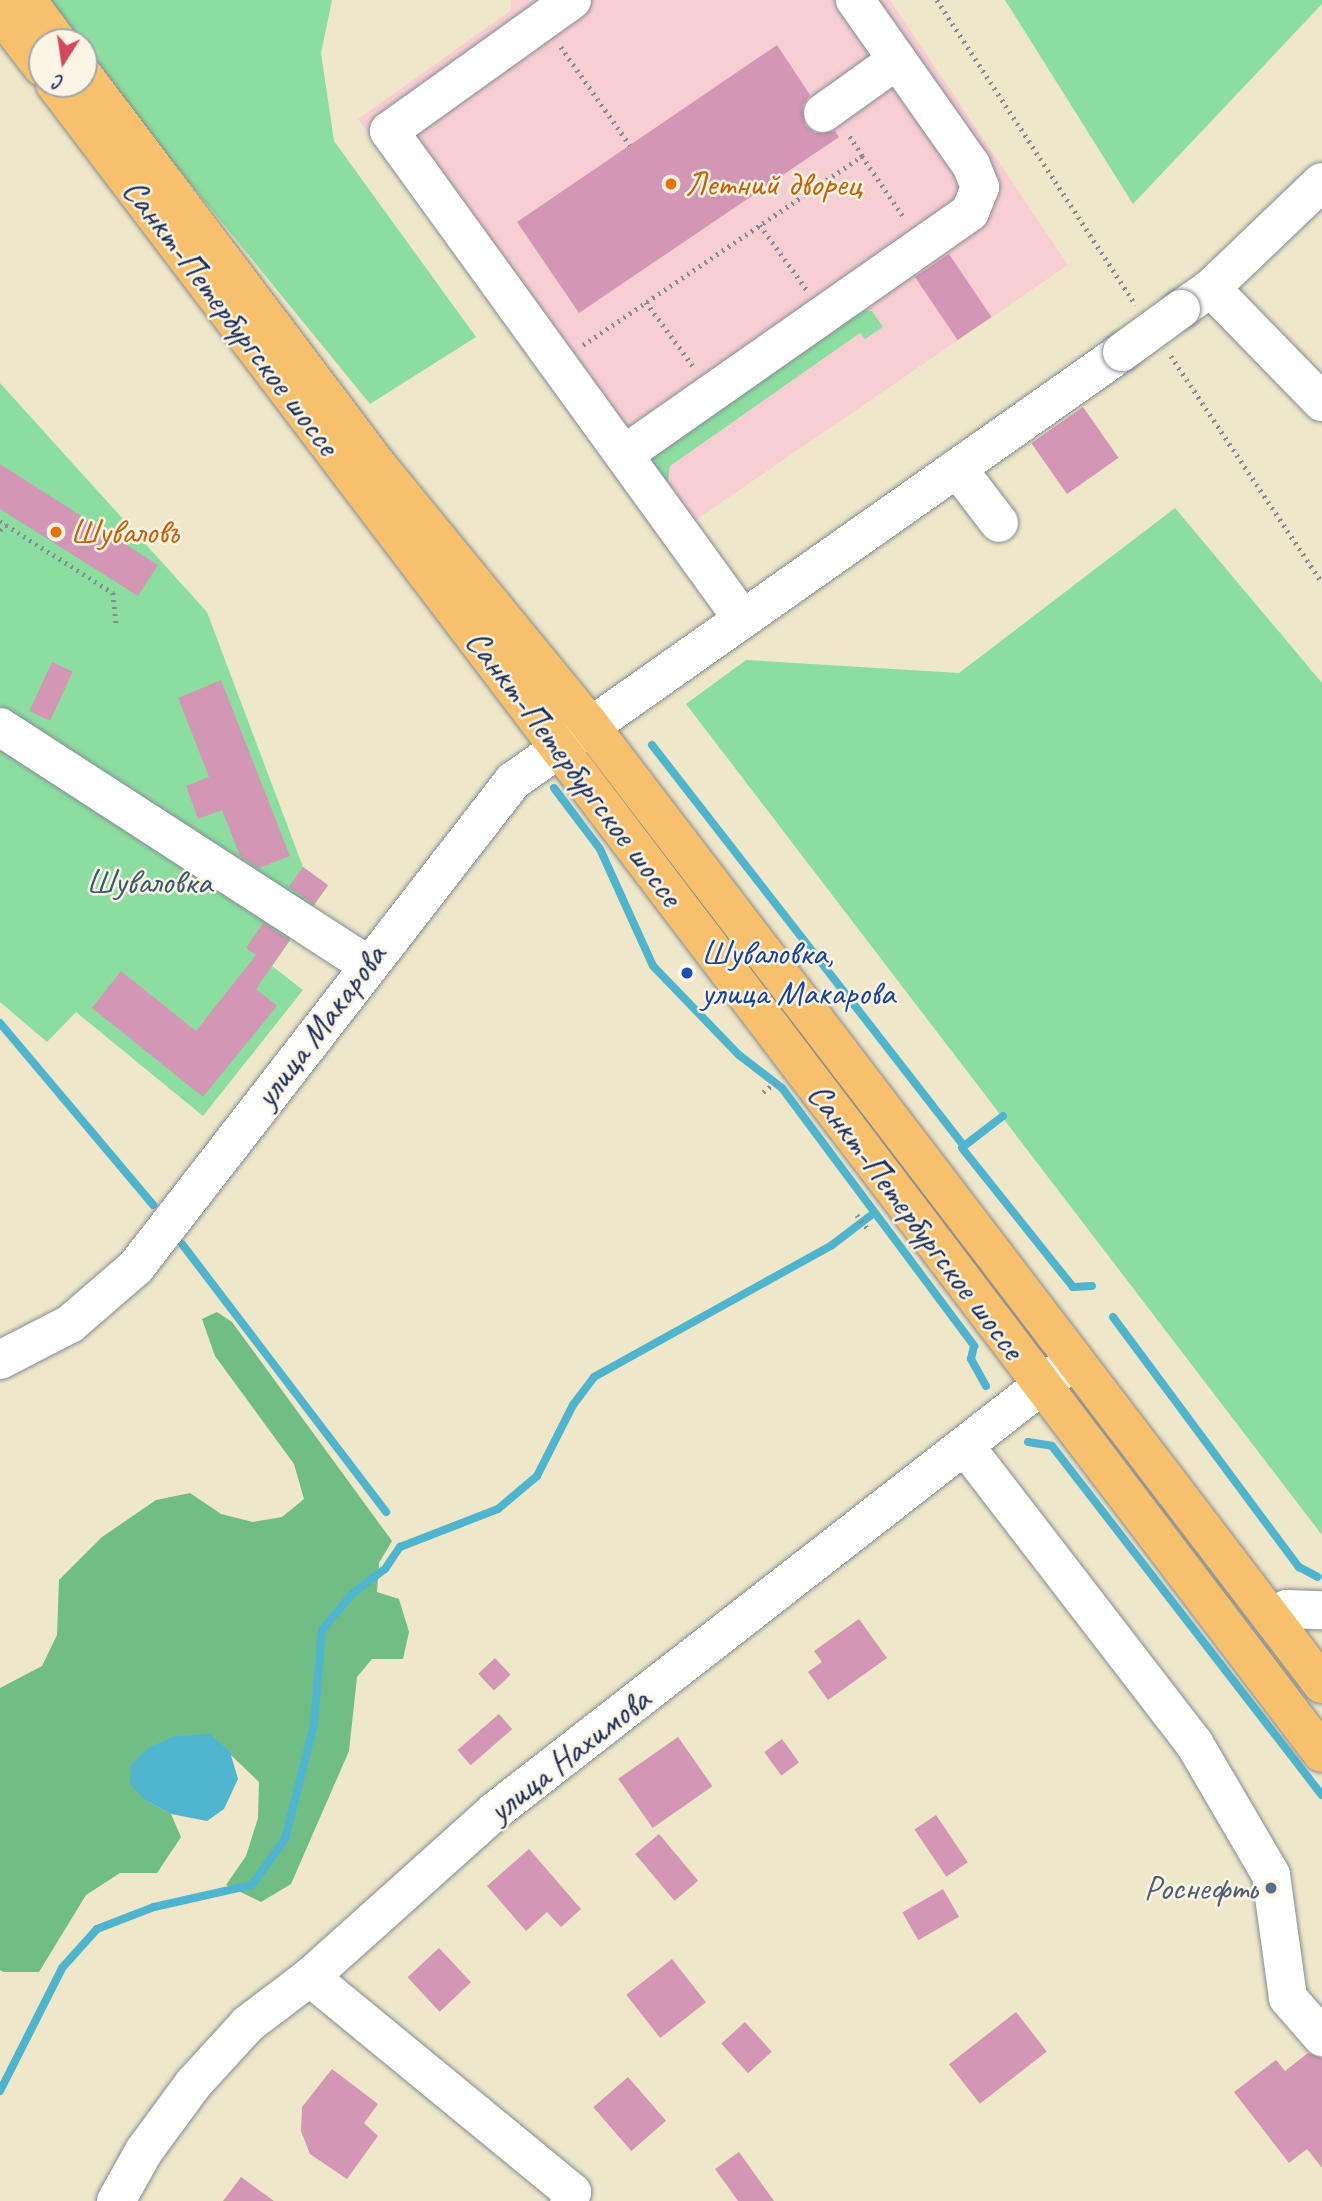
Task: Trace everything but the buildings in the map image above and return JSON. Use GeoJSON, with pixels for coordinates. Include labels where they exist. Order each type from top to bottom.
{"type":"FeatureCollection","features":[{"type":"Feature","properties":{"kind":"main road"},"geometry":{"type":"LineString","coordinates":[[27,0],[48,28]]}},
{"type":"Feature","properties":{"kind":"main road"},"geometry":{"type":"LineString","coordinates":[[0,12],[28,49]]}},
{"type":"Feature","properties":{"kind":"main road","name":"Санкт-Петербургское шоссе"},"geometry":{"type":"LineString","coordinates":[[98,95],[378,466],[589,724],[1322,1684]]}},
{"type":"Feature","properties":{"kind":"main road","name":"Санкт-Петербургское шоссе"},"geometry":{"type":"LineString","coordinates":[[66,98],[556,748],[1322,1754]]}},
{"type":"Feature","properties":{"kind":"street"},"geometry":{"type":"LineString","coordinates":[[572,0],[389,131],[626,453],[741,617]]}},
{"type":"Feature","properties":{"kind":"street"},"geometry":{"type":"LineString","coordinates":[[626,453],[970,212],[979,187],[971,165],[855,0]]}},
{"type":"Feature","properties":{"kind":"street"},"geometry":{"type":"LineString","coordinates":[[827,111],[897,60]]}},
{"type":"Feature","properties":{"kind":"street","name":"улица Макарова"},"geometry":{"type":"LineString","coordinates":[[0,1360],[70,1324],[136,1267],[367,964],[513,782],[589,724],[1181,309],[1322,182]]}},
{"type":"Feature","properties":{"kind":"street"},"geometry":{"type":"LineString","coordinates":[[1181,309],[1322,402]]}},
{"type":"Feature","properties":{"kind":"street"},"geometry":{"type":"LineString","coordinates":[[957,468],[999,523]]}},
{"type":"Feature","properties":{"kind":"street"},"geometry":{"type":"LineString","coordinates":[[0,727],[367,964]]}},
{"type":"Feature","properties":{"kind":"street","name":"улица Нахимова"},"geometry":{"type":"LineString","coordinates":[[117,2201],[144,2151],[194,2083],[248,2024],[310,1977],[495,1811],[1074,1361]]}},
{"type":"Feature","properties":{"kind":"street"},"geometry":{"type":"LineString","coordinates":[[965,1446],[1194,1743],[1271,1875],[1288,1998],[1322,2037]]}},
{"type":"Feature","properties":{"kind":"street"},"geometry":{"type":"LineString","coordinates":[[1271,1616],[1287,1609],[1322,1610]]}},
{"type":"Feature","properties":{"kind":"street"},"geometry":{"type":"LineString","coordinates":[[310,1977],[572,2192],[569,2201]]}},
{"type":"Feature","properties":{"kind":"path"},"geometry":{"type":"LineString","coordinates":[[937,0],[1181,309],[1322,582]]}},
{"type":"Feature","properties":{"kind":"path"},"geometry":{"type":"LineString","coordinates":[[564,52],[630,145]]}},
{"type":"Feature","properties":{"kind":"path"},"geometry":{"type":"LineString","coordinates":[[827,111],[862,156],[906,222]]}},
{"type":"Feature","properties":{"kind":"path"},"geometry":{"type":"LineString","coordinates":[[559,362],[862,156]]}},
{"type":"Feature","properties":{"kind":"path"},"geometry":{"type":"LineString","coordinates":[[760,225],[814,300]]}},
{"type":"Feature","properties":{"kind":"path"},"geometry":{"type":"LineString","coordinates":[[646,302],[701,377]]}},
{"type":"Feature","properties":{"kind":"path"},"geometry":{"type":"LineString","coordinates":[[0,521],[113,593],[116,623]]}},
{"type":"Feature","properties":{"kind":"path"},"geometry":{"type":"LineString","coordinates":[[0,530],[6,525]]}},
{"type":"Feature","properties":{"kind":"path"},"geometry":{"type":"LineString","coordinates":[[857,1215],[867,1228]]}},
{"type":"Feature","properties":{"kind":"shaded area"},"geometry":{"type":"Polygon","coordinates":[[[511,0],[890,0],[1068,265],[662,543],[358,119],[511,10],[511,0]]]}},
{"type":"Feature","properties":{"kind":"green space"},"geometry":{"type":"Polygon","coordinates":[[[48,0],[332,0],[321,53],[334,141],[476,337],[370,404],[172,161],[98,65],[98,28],[70,28],[48,0]]]}},
{"type":"Feature","properties":{"kind":"green space"},"geometry":{"type":"Polygon","coordinates":[[[1005,0],[1322,0],[1322,4],[1133,204],[1005,0]]]}},
{"type":"Feature","properties":{"kind":"green space"},"geometry":{"type":"Polygon","coordinates":[[[864,310],[872,311],[883,327],[865,339],[860,333],[670,466],[668,481],[664,484],[650,466],[652,458],[864,310]]]}},
{"type":"Feature","properties":{"kind":"green space","name":"Шуваловка"},"geometry":{"type":"Polygon","coordinates":[[[0,383],[207,612],[303,867],[328,885],[272,966],[303,990],[203,1116],[76,1012],[47,1042],[0,1002],[0,383]]]}},
{"type":"Feature","properties":{"kind":"green space"},"geometry":{"type":"Polygon","coordinates":[[[1175,508],[1322,683],[1322,1535],[686,704],[746,660],[959,673],[1175,508]]]}},
{"type":"Feature","properties":{"kind":"green space"},"geometry":{"type":"Polygon","coordinates":[[[217,1312],[232,1322],[392,1541],[379,1563],[377,1592],[399,1599],[409,1632],[403,1659],[372,1659],[357,1677],[349,1751],[291,1884],[261,1902],[226,1885],[246,1856],[258,1818],[259,1782],[210,1735],[145,1800],[171,1814],[181,1837],[157,1873],[120,1873],[86,1895],[39,1972],[4,1972],[0,1970],[0,1688],[42,1666],[57,1635],[59,1580],[102,1537],[156,1500],[190,1493],[221,1514],[253,1522],[282,1517],[304,1499],[294,1464],[215,1356],[202,1319],[217,1312]]]}},
{"type":"Feature","properties":{"kind":"water"},"geometry":{"type":"Polygon","coordinates":[[[210,1734],[230,1752],[238,1779],[224,1809],[207,1821],[171,1814],[145,1800],[130,1784],[131,1765],[148,1748],[175,1736],[210,1734]]]}},
{"type":"Feature","properties":{"kind":"waterway"},"geometry":{"type":"LineString","coordinates":[[652,745],[964,1146],[1003,1116]]}},
{"type":"Feature","properties":{"kind":"waterway"},"geometry":{"type":"LineString","coordinates":[[554,788],[600,849],[653,966],[739,1055],[782,1088],[974,1346],[971,1359],[986,1386]]}},
{"type":"Feature","properties":{"kind":"waterway"},"geometry":{"type":"LineString","coordinates":[[0,1023],[153,1205]]}},
{"type":"Feature","properties":{"kind":"waterway"},"geometry":{"type":"LineString","coordinates":[[962,1148],[1073,1287],[1092,1286]]}},
{"type":"Feature","properties":{"kind":"waterway"},"geometry":{"type":"LineString","coordinates":[[0,2091],[62,1968],[97,1929],[154,1907],[252,1885],[285,1839],[314,1724],[322,1630],[353,1593],[385,1569],[400,1547],[498,1509],[537,1476],[573,1405],[594,1377],[832,1245],[874,1213]]}},
{"type":"Feature","properties":{"kind":"waterway"},"geometry":{"type":"LineString","coordinates":[[182,1244],[386,1512]]}},
{"type":"Feature","properties":{"kind":"waterway"},"geometry":{"type":"LineString","coordinates":[[1113,1317],[1299,1567],[1318,1577]]}},
{"type":"Feature","properties":{"kind":"waterway"},"geometry":{"type":"LineString","coordinates":[[1028,1442],[1052,1446],[1322,1795]]}},
{"type":"Feature","properties":{"kind":"place","name":"Летний дворец"},"geometry":{"type":"Point","coordinates":[671,184]}},
{"type":"Feature","properties":{"kind":"place","name":"Шуваловъ"},"geometry":{"type":"Point","coordinates":[56,532]}},
{"type":"Feature","properties":{"kind":"place","name":"Шуваловка, улица Макарова"},"geometry":{"type":"Point","coordinates":[687,973]}},
{"type":"Feature","properties":{"kind":"place","name":"Роснефть"},"geometry":{"type":"Point","coordinates":[1271,1888]}}]}
